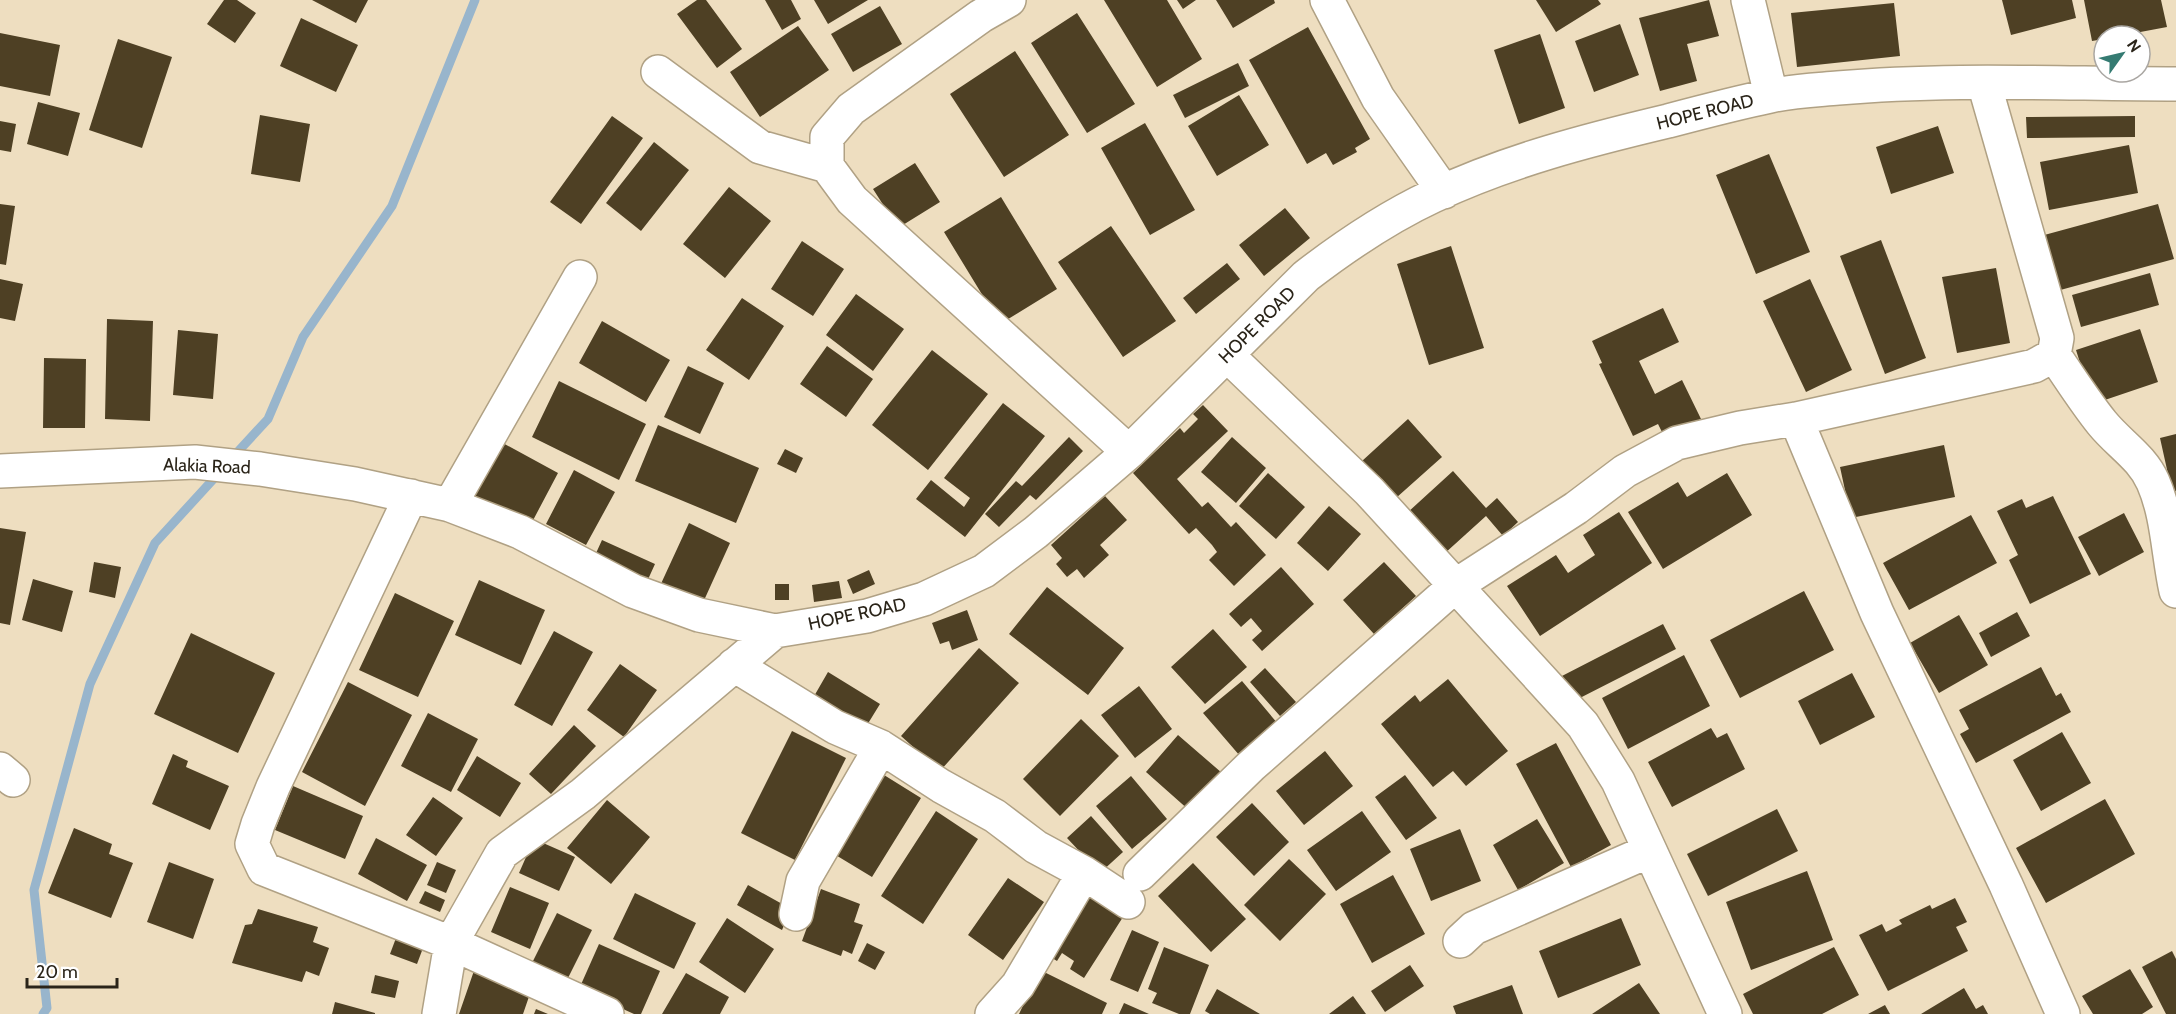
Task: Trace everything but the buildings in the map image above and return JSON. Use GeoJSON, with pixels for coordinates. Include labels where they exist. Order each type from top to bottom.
{"type":"FeatureCollection","features":[{"type":"Feature","properties":{"kind":"street"},"geometry":{"type":"LineString","coordinates":[[1010,0],[981,16],[850,109],[827,137],[827,166],[852,200],[1129,452]]}},
{"type":"Feature","properties":{"kind":"street"},"geometry":{"type":"LineString","coordinates":[[1328,0],[1378,98],[1444,192]]}},
{"type":"Feature","properties":{"kind":"street"},"geometry":{"type":"LineString","coordinates":[[1748,0],[1772,95]]}},
{"type":"Feature","properties":{"kind":"street"},"geometry":{"type":"LineString","coordinates":[[658,72],[760,147],[827,166]]}},
{"type":"Feature","properties":{"kind":"street"},"geometry":{"type":"LineString","coordinates":[[1984,83],[2057,339],[2054,355],[2103,424],[2143,463],[2154,483],[2165,519],[2169,560],[2176,591]]}},
{"type":"Feature","properties":{"kind":"street","name":"HOPE ROAD"},"geometry":{"type":"LineString","coordinates":[[411,496],[450,505],[520,532],[633,591],[699,615],[775,631],[867,616],[924,599],[984,571],[1036,532],[1129,452],[1306,276],[1335,253],[1444,192],[1534,157],[1642,127],[1772,95],[1839,88],[1984,83],[2176,84]]}},
{"type":"Feature","properties":{"kind":"street"},"geometry":{"type":"LineString","coordinates":[[450,505],[580,277]]}},
{"type":"Feature","properties":{"kind":"street"},"geometry":{"type":"LineString","coordinates":[[1227,355],[1369,491],[1583,725],[1617,781],[1725,1014]]}},
{"type":"Feature","properties":{"kind":"street"},"geometry":{"type":"LineString","coordinates":[[734,665],[835,727],[881,747],[940,786],[995,816],[1036,846],[1084,873],[1134,888],[1251,766],[1455,586],[1576,507],[1625,471],[1677,443],[2034,366],[2054,355]]}},
{"type":"Feature","properties":{"kind":"street"},"geometry":{"type":"LineString","coordinates":[[1796,419],[1877,613],[2006,885],[2063,1014]]}},
{"type":"Feature","properties":{"kind":"street","name":"Alakia Road"},"geometry":{"type":"LineString","coordinates":[[0,471],[195,462],[260,469],[355,484],[411,496]]}},
{"type":"Feature","properties":{"kind":"street"},"geometry":{"type":"LineString","coordinates":[[411,496],[273,788],[252,844],[264,869],[451,943],[607,1014]]}},
{"type":"Feature","properties":{"kind":"street"},"geometry":{"type":"LineString","coordinates":[[439,1014],[451,943],[502,853],[583,794],[775,631]]}},
{"type":"Feature","properties":{"kind":"street"},"geometry":{"type":"LineString","coordinates":[[796,914],[803,882],[881,747]]}},
{"type":"Feature","properties":{"kind":"street"},"geometry":{"type":"LineString","coordinates":[[1460,941],[1474,928],[1649,851]]}},
{"type":"Feature","properties":{"kind":"street"},"geometry":{"type":"LineString","coordinates":[[992,1014],[1018,985],[1084,873]]}},
{"type":"Feature","properties":{"kind":"waterway"},"geometry":{"type":"LineString","coordinates":[[232,458],[268,419],[303,337],[392,206],[475,0]]}},
{"type":"Feature","properties":{"kind":"waterway"},"geometry":{"type":"LineString","coordinates":[[43,1014],[47,1008],[34,890],[90,684],[155,543],[219,473]]}}]}
